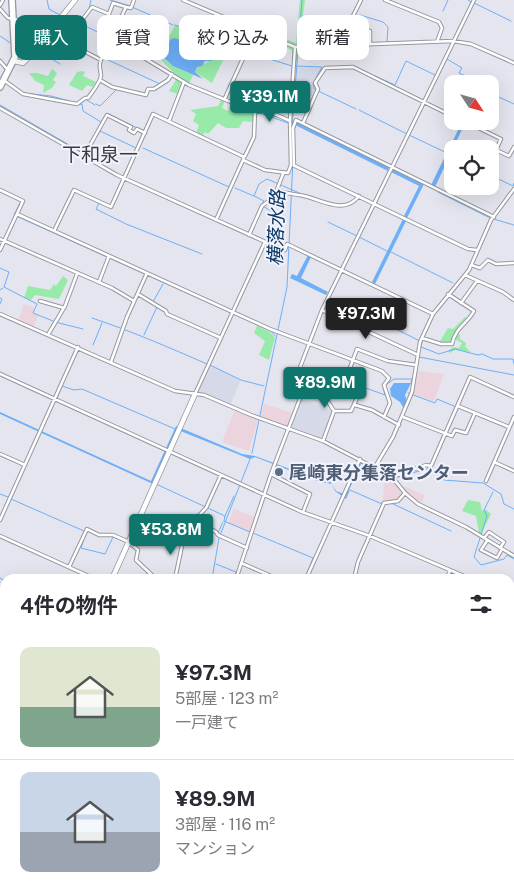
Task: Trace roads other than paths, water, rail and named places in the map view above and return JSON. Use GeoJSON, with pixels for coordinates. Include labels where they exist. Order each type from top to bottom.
{"type":"FeatureCollection","features":[{"type":"Feature","properties":{"kind":"main road"},"geometry":{"type":"LineString","coordinates":[[0,87],[14,61],[16,48],[12,0]]}},
{"type":"Feature","properties":{"kind":"street"},"geometry":{"type":"LineString","coordinates":[[0,5],[3,0]]}},
{"type":"Feature","properties":{"kind":"street"},"geometry":{"type":"LineString","coordinates":[[63,15],[75,0]]}},
{"type":"Feature","properties":{"kind":"street"},"geometry":{"type":"LineString","coordinates":[[86,15],[92,7],[109,14],[113,3],[130,8],[134,0]]}},
{"type":"Feature","properties":{"kind":"street"},"geometry":{"type":"LineString","coordinates":[[183,0],[220,15]]}},
{"type":"Feature","properties":{"kind":"street"},"geometry":{"type":"LineString","coordinates":[[354,15],[361,0]]}},
{"type":"Feature","properties":{"kind":"street"},"geometry":{"type":"LineString","coordinates":[[385,0],[439,22],[442,28],[437,42]]}},
{"type":"Feature","properties":{"kind":"street"},"geometry":{"type":"LineString","coordinates":[[343,387],[299,370],[329,295],[474,0]]}},
{"type":"Feature","properties":{"kind":"street"},"geometry":{"type":"LineString","coordinates":[[122,15],[126,7]]}},
{"type":"Feature","properties":{"kind":"street"},"geometry":{"type":"LineString","coordinates":[[0,9],[13,19]]}},
{"type":"Feature","properties":{"kind":"street"},"geometry":{"type":"LineString","coordinates":[[369,31],[370,44],[454,41],[471,44],[514,63]]}},
{"type":"Feature","properties":{"kind":"street"},"geometry":{"type":"LineString","coordinates":[[55,232],[72,191],[94,198],[111,207],[126,178],[153,114],[266,170],[283,174],[290,171],[293,165],[290,121],[297,47],[287,43]]}},
{"type":"Feature","properties":{"kind":"street"},"geometry":{"type":"LineString","coordinates":[[14,61],[23,63],[25,60]]}},
{"type":"Feature","properties":{"kind":"street"},"geometry":{"type":"LineString","coordinates":[[4,80],[23,94],[77,104],[88,98],[100,80],[101,74],[98,66],[100,60]]}},
{"type":"Feature","properties":{"kind":"street"},"geometry":{"type":"LineString","coordinates":[[148,60],[184,82],[255,110],[277,115],[290,121]]}},
{"type":"Feature","properties":{"kind":"street"},"geometry":{"type":"LineString","coordinates":[[225,98],[242,60]]}},
{"type":"Feature","properties":{"kind":"street"},"geometry":{"type":"LineString","coordinates":[[0,61],[9,71]]}},
{"type":"Feature","properties":{"kind":"street"},"geometry":{"type":"LineString","coordinates":[[303,124],[317,90],[315,82],[325,68],[353,67],[444,112]]}},
{"type":"Feature","properties":{"kind":"street"},"geometry":{"type":"LineString","coordinates":[[100,80],[112,87],[146,95],[148,89],[154,90],[168,80],[172,74]]}},
{"type":"Feature","properties":{"kind":"street"},"geometry":{"type":"LineString","coordinates":[[169,121],[184,82]]}},
{"type":"Feature","properties":{"kind":"street"},"geometry":{"type":"LineString","coordinates":[[0,108],[126,178],[283,250],[289,244],[433,314]]}},
{"type":"Feature","properties":{"kind":"street"},"geometry":{"type":"LineString","coordinates":[[218,220],[254,137],[255,110]]}},
{"type":"Feature","properties":{"kind":"street"},"geometry":{"type":"LineString","coordinates":[[84,156],[107,114],[131,126],[129,130],[134,133],[137,129],[145,133]]}},
{"type":"Feature","properties":{"kind":"street"},"geometry":{"type":"LineString","coordinates":[[292,130],[296,120],[492,218]]}},
{"type":"Feature","properties":{"kind":"street"},"geometry":{"type":"LineString","coordinates":[[481,130],[500,139],[496,150],[509,156],[514,147]]}},
{"type":"Feature","properties":{"kind":"street"},"geometry":{"type":"LineString","coordinates":[[293,165],[468,249],[477,250]]}},
{"type":"Feature","properties":{"kind":"street"},"geometry":{"type":"LineString","coordinates":[[249,235],[262,206],[274,197],[283,174]]}},
{"type":"Feature","properties":{"kind":"street"},"geometry":{"type":"LineString","coordinates":[[375,467],[399,425],[411,394],[421,340],[433,314],[465,275],[492,218],[514,189]]}},
{"type":"Feature","properties":{"kind":"street"},"geometry":{"type":"LineString","coordinates":[[0,190],[23,201],[0,250]]}},
{"type":"Feature","properties":{"kind":"street"},"geometry":{"type":"LineString","coordinates":[[277,190],[334,205],[356,201],[359,196]]}},
{"type":"Feature","properties":{"kind":"street"},"geometry":{"type":"LineString","coordinates":[[16,216],[55,232],[232,314],[382,371],[389,378],[384,386],[390,403],[384,417]]}},
{"type":"Feature","properties":{"kind":"street"},"geometry":{"type":"LineString","coordinates":[[0,239],[99,282],[134,301]]}},
{"type":"Feature","properties":{"kind":"street"},"geometry":{"type":"LineString","coordinates":[[114,574],[167,450],[179,429],[265,242]]}},
{"type":"Feature","properties":{"kind":"street"},"geometry":{"type":"LineString","coordinates":[[99,282],[109,257]]}},
{"type":"Feature","properties":{"kind":"street"},"geometry":{"type":"LineString","coordinates":[[471,265],[480,268],[488,260],[496,264],[514,264]]}},
{"type":"Feature","properties":{"kind":"street"},"geometry":{"type":"LineString","coordinates":[[48,334],[64,308],[77,274]]}},
{"type":"Feature","properties":{"kind":"street"},"geometry":{"type":"LineString","coordinates":[[111,362],[146,274]]}},
{"type":"Feature","properties":{"kind":"street"},"geometry":{"type":"LineString","coordinates":[[465,275],[503,292],[514,300]]}},
{"type":"Feature","properties":{"kind":"street"},"geometry":{"type":"LineString","coordinates":[[461,303],[477,281]]}},
{"type":"Feature","properties":{"kind":"street"},"geometry":{"type":"LineString","coordinates":[[138,294],[167,314],[221,338]]}},
{"type":"Feature","properties":{"kind":"street"},"geometry":{"type":"LineString","coordinates":[[421,340],[452,344],[456,332],[474,311],[448,294]]}},
{"type":"Feature","properties":{"kind":"street"},"geometry":{"type":"LineString","coordinates":[[40,301],[64,308]]}},
{"type":"Feature","properties":{"kind":"street"},"geometry":{"type":"LineString","coordinates":[[322,310],[418,355]]}},
{"type":"Feature","properties":{"kind":"street"},"geometry":{"type":"LineString","coordinates":[[0,314],[175,391],[204,395],[259,418],[323,441],[393,478],[405,493],[418,504],[483,537],[514,556]]}},
{"type":"Feature","properties":{"kind":"street"},"geometry":{"type":"LineString","coordinates":[[0,520],[78,347]]}},
{"type":"Feature","properties":{"kind":"street"},"geometry":{"type":"LineString","coordinates":[[334,410],[351,411],[355,405],[357,398],[342,393],[357,349],[388,361],[416,365]]}},
{"type":"Feature","properties":{"kind":"street"},"geometry":{"type":"LineString","coordinates":[[0,374],[56,397],[264,495],[370,536],[459,574]]}},
{"type":"Feature","properties":{"kind":"street"},"geometry":{"type":"LineString","coordinates":[[238,574],[271,474],[309,375]]}},
{"type":"Feature","properties":{"kind":"street"},"geometry":{"type":"LineString","coordinates":[[393,478],[426,465],[431,466],[470,377],[514,397]]}},
{"type":"Feature","properties":{"kind":"street"},"geometry":{"type":"LineString","coordinates":[[332,383],[327,400],[334,410]]}},
{"type":"Feature","properties":{"kind":"street"},"geometry":{"type":"LineString","coordinates":[[355,405],[399,425]]}},
{"type":"Feature","properties":{"kind":"street"},"geometry":{"type":"LineString","coordinates":[[457,407],[509,428]]}},
{"type":"Feature","properties":{"kind":"street"},"geometry":{"type":"LineString","coordinates":[[323,441],[334,410]]}},
{"type":"Feature","properties":{"kind":"street"},"geometry":{"type":"LineString","coordinates":[[402,417],[445,435],[452,436],[455,430],[466,433],[474,414]]}},
{"type":"Feature","properties":{"kind":"street"},"geometry":{"type":"LineString","coordinates":[[486,482],[514,417]]}},
{"type":"Feature","properties":{"kind":"street"},"geometry":{"type":"LineString","coordinates":[[0,454],[25,465]]}},
{"type":"Feature","properties":{"kind":"street"},"geometry":{"type":"LineString","coordinates":[[308,574],[342,494],[347,490],[360,459]]}},
{"type":"Feature","properties":{"kind":"street"},"geometry":{"type":"LineString","coordinates":[[494,462],[514,471]]}},
{"type":"Feature","properties":{"kind":"street"},"geometry":{"type":"LineString","coordinates":[[176,574],[184,536],[195,519],[206,507],[221,474]]}},
{"type":"Feature","properties":{"kind":"street"},"geometry":{"type":"LineString","coordinates":[[271,474],[310,494],[303,511]]}},
{"type":"Feature","properties":{"kind":"street"},"geometry":{"type":"LineString","coordinates":[[356,574],[384,503],[398,501],[405,493]]}},
{"type":"Feature","properties":{"kind":"street"},"geometry":{"type":"LineString","coordinates":[[140,517],[184,536]]}},
{"type":"Feature","properties":{"kind":"street"},"geometry":{"type":"LineString","coordinates":[[195,519],[220,536],[247,548]]}},
{"type":"Feature","properties":{"kind":"street"},"geometry":{"type":"LineString","coordinates":[[69,567],[86,529],[99,535],[113,535],[128,542],[138,550],[136,560],[151,574]]}},
{"type":"Feature","properties":{"kind":"street"},"geometry":{"type":"LineString","coordinates":[[489,532],[504,542],[501,549],[497,558],[481,550],[483,537],[489,532]]}},
{"type":"Feature","properties":{"kind":"street"},"geometry":{"type":"LineString","coordinates":[[0,536],[84,574]]}},
{"type":"Feature","properties":{"kind":"street"},"geometry":{"type":"LineString","coordinates":[[242,563],[267,574]]}},
{"type":"Feature","properties":{"kind":"street"},"geometry":{"type":"LineString","coordinates":[[449,574],[450,570]]}},
{"type":"Feature","properties":{"kind":"water"},"geometry":{"type":"Polygon","coordinates":[[[174,38],[179,39],[179,60],[213,60],[205,61],[202,66],[197,67],[195,72],[203,79],[173,66],[166,60],[169,60],[170,40],[174,38]]]}},
{"type":"Feature","properties":{"kind":"water"},"geometry":{"type":"Polygon","coordinates":[[[297,122],[389,167],[388,171],[295,125],[297,122]]]}},
{"type":"Feature","properties":{"kind":"water"},"geometry":{"type":"Polygon","coordinates":[[[458,130],[462,130],[457,140],[453,140],[458,130]]]}},
{"type":"Feature","properties":{"kind":"water"},"geometry":{"type":"Polygon","coordinates":[[[444,159],[444,168],[435,187],[431,185],[444,159]]]}},
{"type":"Feature","properties":{"kind":"water"},"geometry":{"type":"Polygon","coordinates":[[[393,169],[424,184],[407,218],[404,216],[419,186],[391,172],[393,169]]]}},
{"type":"Feature","properties":{"kind":"water"},"geometry":{"type":"Polygon","coordinates":[[[403,219],[406,221],[375,284],[372,282],[403,219]]]}},
{"type":"Feature","properties":{"kind":"water"},"geometry":{"type":"Polygon","coordinates":[[[308,255],[311,257],[301,278],[328,292],[326,295],[290,278],[292,274],[297,276],[308,255]]]}},
{"type":"Feature","properties":{"kind":"water"},"geometry":{"type":"Polygon","coordinates":[[[394,383],[411,383],[405,395],[407,401],[404,409],[400,402],[391,396],[390,389],[394,383]]]}},
{"type":"Feature","properties":{"kind":"water"},"geometry":{"type":"Polygon","coordinates":[[[0,412],[151,481],[176,426],[242,454],[255,456],[317,479],[330,481],[332,484],[317,481],[255,457],[250,459],[178,430],[153,484],[0,414],[0,412]]]}},
{"type":"Feature","properties":{"kind":"water"},"geometry":{"type":"Polygon","coordinates":[[[333,485],[336,491],[344,494],[350,490],[346,499],[335,491],[333,485]]]}},
{"type":"Feature","properties":{"kind":"waterway"},"geometry":{"type":"LineString","coordinates":[[47,0],[49,9],[60,15]]}},
{"type":"Feature","properties":{"kind":"waterway"},"geometry":{"type":"LineString","coordinates":[[89,9],[91,0]]}},
{"type":"Feature","properties":{"kind":"waterway"},"geometry":{"type":"LineString","coordinates":[[110,0],[130,6]]}},
{"type":"Feature","properties":{"kind":"waterway","name":"横落水路"},"geometry":{"type":"LineString","coordinates":[[292,127],[302,0]]}},
{"type":"Feature","properties":{"kind":"waterway"},"geometry":{"type":"LineString","coordinates":[[443,11],[448,0]]}},
{"type":"Feature","properties":{"kind":"waterway"},"geometry":{"type":"LineString","coordinates":[[474,3],[511,21]]}},
{"type":"Feature","properties":{"kind":"waterway"},"geometry":{"type":"LineString","coordinates":[[132,7],[173,25]]}},
{"type":"Feature","properties":{"kind":"waterway"},"geometry":{"type":"LineString","coordinates":[[369,18],[383,22],[388,27],[387,42]]}},
{"type":"Feature","properties":{"kind":"waterway"},"geometry":{"type":"LineString","coordinates":[[175,25],[179,26]]}},
{"type":"Feature","properties":{"kind":"waterway"},"geometry":{"type":"LineString","coordinates":[[87,27],[97,32]]}},
{"type":"Feature","properties":{"kind":"waterway"},"geometry":{"type":"LineString","coordinates":[[0,36],[12,44]]}},
{"type":"Feature","properties":{"kind":"waterway"},"geometry":{"type":"LineString","coordinates":[[438,76],[447,59],[462,68],[459,73],[463,75]]}},
{"type":"Feature","properties":{"kind":"waterway"},"geometry":{"type":"LineString","coordinates":[[53,60],[60,64]]}},
{"type":"Feature","properties":{"kind":"waterway"},"geometry":{"type":"LineString","coordinates":[[108,60],[160,84]]}},
{"type":"Feature","properties":{"kind":"waterway"},"geometry":{"type":"LineString","coordinates":[[273,60],[292,66]]}},
{"type":"Feature","properties":{"kind":"waterway"},"geometry":{"type":"LineString","coordinates":[[375,76],[395,85],[406,61],[435,75]]}},
{"type":"Feature","properties":{"kind":"waterway"},"geometry":{"type":"LineString","coordinates":[[296,66],[322,67],[313,83],[314,89],[356,109]]}},
{"type":"Feature","properties":{"kind":"waterway"},"geometry":{"type":"LineString","coordinates":[[332,67],[344,66]]}},
{"type":"Feature","properties":{"kind":"waterway"},"geometry":{"type":"LineString","coordinates":[[96,104],[100,106],[116,90]]}},
{"type":"Feature","properties":{"kind":"waterway"},"geometry":{"type":"LineString","coordinates":[[23,93],[51,96],[69,101]]}},
{"type":"Feature","properties":{"kind":"waterway"},"geometry":{"type":"LineString","coordinates":[[499,97],[514,104]]}},
{"type":"Feature","properties":{"kind":"waterway"},"geometry":{"type":"LineString","coordinates":[[82,103],[85,99],[95,105]]}},
{"type":"Feature","properties":{"kind":"waterway"},"geometry":{"type":"LineString","coordinates":[[76,105],[82,104],[83,111],[101,122],[106,114],[109,114],[143,131]]}},
{"type":"Feature","properties":{"kind":"waterway"},"geometry":{"type":"LineString","coordinates":[[0,105],[83,153]]}},
{"type":"Feature","properties":{"kind":"waterway"},"geometry":{"type":"LineString","coordinates":[[359,110],[407,134]]}},
{"type":"Feature","properties":{"kind":"waterway"},"geometry":{"type":"LineString","coordinates":[[260,113],[288,123]]}},
{"type":"Feature","properties":{"kind":"waterway"},"geometry":{"type":"LineString","coordinates":[[90,147],[100,131],[136,148]]}},
{"type":"Feature","properties":{"kind":"waterway"},"geometry":{"type":"LineString","coordinates":[[409,135],[444,152]]}},
{"type":"Feature","properties":{"kind":"waterway"},"geometry":{"type":"LineString","coordinates":[[143,148],[229,187]]}},
{"type":"Feature","properties":{"kind":"waterway","name":"横落水路"},"geometry":{"type":"LineString","coordinates":[[252,453],[287,287],[293,159]]}},
{"type":"Feature","properties":{"kind":"waterway"},"geometry":{"type":"LineString","coordinates":[[235,188],[254,196],[259,184],[267,179],[304,195]]}},
{"type":"Feature","properties":{"kind":"waterway"},"geometry":{"type":"LineString","coordinates":[[499,179],[513,186],[514,183]]}},
{"type":"Feature","properties":{"kind":"waterway"},"geometry":{"type":"LineString","coordinates":[[0,192],[21,201],[14,215],[271,331],[275,336]]}},
{"type":"Feature","properties":{"kind":"waterway"},"geometry":{"type":"LineString","coordinates":[[75,192],[89,198]]}},
{"type":"Feature","properties":{"kind":"waterway"},"geometry":{"type":"LineString","coordinates":[[438,192],[490,218],[514,225]]}},
{"type":"Feature","properties":{"kind":"waterway"},"geometry":{"type":"LineString","coordinates":[[254,196],[264,201],[261,205],[286,220]]}},
{"type":"Feature","properties":{"kind":"waterway"},"geometry":{"type":"LineString","coordinates":[[95,201],[99,203],[96,209],[126,224],[202,254]]}},
{"type":"Feature","properties":{"kind":"waterway"},"geometry":{"type":"LineString","coordinates":[[55,233],[62,217]]}},
{"type":"Feature","properties":{"kind":"waterway"},"geometry":{"type":"LineString","coordinates":[[328,222],[357,236]]}},
{"type":"Feature","properties":{"kind":"waterway"},"geometry":{"type":"LineString","coordinates":[[359,237],[387,251]]}},
{"type":"Feature","properties":{"kind":"waterway"},"geometry":{"type":"LineString","coordinates":[[391,252],[453,283]]}},
{"type":"Feature","properties":{"kind":"waterway"},"geometry":{"type":"LineString","coordinates":[[0,268],[9,272],[4,287],[37,304],[33,313],[53,321]]}},
{"type":"Feature","properties":{"kind":"waterway"},"geometry":{"type":"LineString","coordinates":[[153,302],[163,284]]}},
{"type":"Feature","properties":{"kind":"waterway"},"geometry":{"type":"LineString","coordinates":[[0,298],[2,299],[0,304]]}},
{"type":"Feature","properties":{"kind":"waterway"},"geometry":{"type":"LineString","coordinates":[[144,335],[157,307]]}},
{"type":"Feature","properties":{"kind":"waterway"},"geometry":{"type":"LineString","coordinates":[[362,312],[422,342],[421,347],[439,354],[455,349],[478,355],[482,354],[493,359],[513,359],[514,364]]}},
{"type":"Feature","properties":{"kind":"waterway"},"geometry":{"type":"LineString","coordinates":[[92,318],[207,364]]}},
{"type":"Feature","properties":{"kind":"waterway"},"geometry":{"type":"LineString","coordinates":[[55,322],[83,329]]}},
{"type":"Feature","properties":{"kind":"waterway"},"geometry":{"type":"LineString","coordinates":[[93,345],[102,323]]}},
{"type":"Feature","properties":{"kind":"waterway"},"geometry":{"type":"LineString","coordinates":[[419,357],[514,375]]}},
{"type":"Feature","properties":{"kind":"waterway"},"geometry":{"type":"LineString","coordinates":[[351,360],[344,380],[385,395],[383,387],[394,379],[412,379],[411,383]]}},
{"type":"Feature","properties":{"kind":"waterway"},"geometry":{"type":"LineString","coordinates":[[210,365],[241,380],[264,386]]}},
{"type":"Feature","properties":{"kind":"waterway"},"geometry":{"type":"LineString","coordinates":[[0,372],[57,398],[62,386],[74,390],[82,389],[175,429]]}},
{"type":"Feature","properties":{"kind":"waterway"},"geometry":{"type":"LineString","coordinates":[[408,393],[435,403],[437,399],[509,429]]}},
{"type":"Feature","properties":{"kind":"waterway","name":"横落水路"},"geometry":{"type":"LineString","coordinates":[[213,574],[219,538],[250,459]]}},
{"type":"Feature","properties":{"kind":"waterway"},"geometry":{"type":"LineString","coordinates":[[348,491],[361,463],[391,479],[430,468],[444,480],[483,483],[501,494],[504,504],[514,509]]}},
{"type":"Feature","properties":{"kind":"waterway"},"geometry":{"type":"LineString","coordinates":[[156,484],[225,516],[224,521],[250,532]]}},
{"type":"Feature","properties":{"kind":"waterway"},"geometry":{"type":"LineString","coordinates":[[350,490],[382,504]]}},
{"type":"Feature","properties":{"kind":"waterway"},"geometry":{"type":"LineString","coordinates":[[493,492],[484,510],[487,516],[474,557],[481,565],[504,559],[507,555],[514,559]]}},
{"type":"Feature","properties":{"kind":"waterway"},"geometry":{"type":"LineString","coordinates":[[0,494],[8,497]]}},
{"type":"Feature","properties":{"kind":"waterway","name":"横落水路"},"geometry":{"type":"LineString","coordinates":[[225,516],[234,496]]}},
{"type":"Feature","properties":{"kind":"waterway"},"geometry":{"type":"LineString","coordinates":[[11,499],[84,531]]}},
{"type":"Feature","properties":{"kind":"waterway"},"geometry":{"type":"LineString","coordinates":[[385,504],[391,503],[451,531]]}},
{"type":"Feature","properties":{"kind":"waterway"},"geometry":{"type":"LineString","coordinates":[[300,510],[315,515]]}},
{"type":"Feature","properties":{"kind":"waterway","name":"横落水路"},"geometry":{"type":"LineString","coordinates":[[218,533],[223,522]]}},
{"type":"Feature","properties":{"kind":"waterway"},"geometry":{"type":"LineString","coordinates":[[86,532],[81,548],[105,554],[113,537],[126,542]]}},
{"type":"Feature","properties":{"kind":"waterway"},"geometry":{"type":"LineString","coordinates":[[253,533],[313,558],[307,574]]}},
{"type":"Feature","properties":{"kind":"waterway"},"geometry":{"type":"LineString","coordinates":[[216,564],[236,572],[235,574]]}},
{"type":"Feature","properties":{"kind":"place","name":"尾崎東分集落センター"},"geometry":{"type":"Point","coordinates":[279,472]}},
{"type":"Feature","properties":{"kind":"district","name":"下和泉一"},"geometry":{"type":"Point","coordinates":[100,154]}}]}
